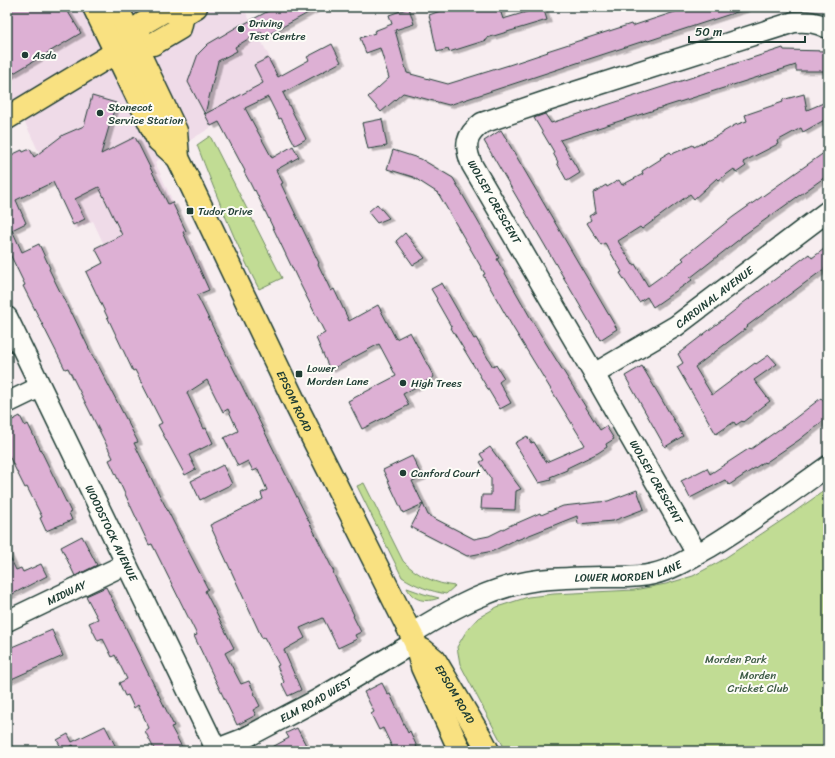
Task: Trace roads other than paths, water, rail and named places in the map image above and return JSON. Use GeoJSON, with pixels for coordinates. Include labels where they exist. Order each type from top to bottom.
{"type":"FeatureCollection","features":[{"type":"Feature","properties":{"kind":"main road"},"geometry":{"type":"LineString","coordinates":[[94,7],[124,47]]}},
{"type":"Feature","properties":{"kind":"main road"},"geometry":{"type":"LineString","coordinates":[[117,7],[124,47]]}},
{"type":"Feature","properties":{"kind":"main road"},"geometry":{"type":"LineString","coordinates":[[7,118],[124,47],[142,24],[158,14],[166,10],[189,11]]}},
{"type":"Feature","properties":{"kind":"main road","name":"EPSOM ROAD"},"geometry":{"type":"LineString","coordinates":[[124,47],[158,140],[178,158],[297,407],[413,638],[422,667],[460,751]]}},
{"type":"Feature","properties":{"kind":"main road","name":"EPSOM ROAD"},"geometry":{"type":"LineString","coordinates":[[413,638],[435,660],[488,751]]}},
{"type":"Feature","properties":{"kind":"street","name":"WOLSEY CRESCENT"},"geometry":{"type":"LineString","coordinates":[[697,554],[472,165],[467,153],[468,140],[474,129],[482,123],[539,103],[794,22],[808,21],[828,28]]}},
{"type":"Feature","properties":{"kind":"street","name":"CARDINAL AVENUE"},"geometry":{"type":"LineString","coordinates":[[594,374],[676,326],[828,211]]}},
{"type":"Feature","properties":{"kind":"street","name":"WOODSTOCK AVENUE"},"geometry":{"type":"LineString","coordinates":[[7,317],[214,750]]}},
{"type":"Feature","properties":{"kind":"street"},"geometry":{"type":"LineString","coordinates":[[7,403],[40,387]]}},
{"type":"Feature","properties":{"kind":"street","name":"LOWER MORDEN LANE"},"geometry":{"type":"LineString","coordinates":[[413,638],[458,606],[492,591],[511,585],[533,580],[629,577],[652,574],[676,566],[731,534],[828,466]]}},
{"type":"Feature","properties":{"kind":"street","name":"MIDWAY"},"geometry":{"type":"LineString","coordinates":[[7,621],[126,564]]}},
{"type":"Feature","properties":{"kind":"street","name":"ELM ROAD WEST"},"geometry":{"type":"LineString","coordinates":[[214,750],[246,745],[413,638]]}},
{"type":"Feature","properties":{"kind":"place","name":"Driving Test Centre"},"geometry":{"type":"Point","coordinates":[241,29]}},
{"type":"Feature","properties":{"kind":"place","name":"Asda"},"geometry":{"type":"Point","coordinates":[25,55]}},
{"type":"Feature","properties":{"kind":"place","name":"Stonecot Service Station"},"geometry":{"type":"Point","coordinates":[100,113]}},
{"type":"Feature","properties":{"kind":"place","name":"Tudor Drive"},"geometry":{"type":"Point","coordinates":[190,211]}},
{"type":"Feature","properties":{"kind":"place","name":"Lower Morden Lane"},"geometry":{"type":"Point","coordinates":[299,374]}},
{"type":"Feature","properties":{"kind":"place","name":"High Trees"},"geometry":{"type":"Point","coordinates":[403,383]}},
{"type":"Feature","properties":{"kind":"place","name":"Canford Court"},"geometry":{"type":"Point","coordinates":[403,473]}},
{"type":"Feature","properties":{"kind":"park label","name":"Morden Park"},"geometry":{"type":"Point","coordinates":[736,659]}},
{"type":"Feature","properties":{"kind":"park label","name":"Morden Cricket Club"},"geometry":{"type":"Point","coordinates":[758,681]}}]}
